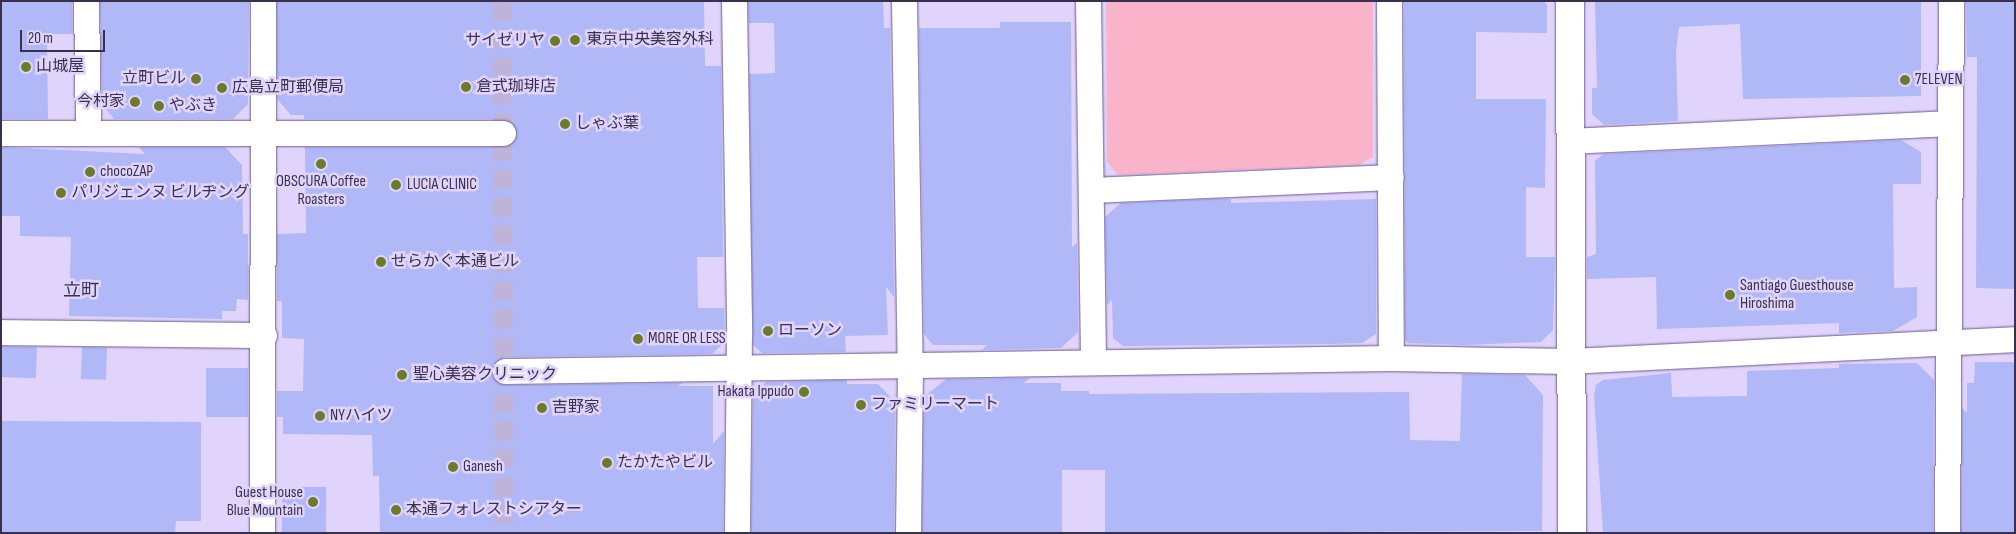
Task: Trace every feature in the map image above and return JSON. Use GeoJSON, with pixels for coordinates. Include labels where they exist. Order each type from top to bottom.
{"type":"FeatureCollection","features":[{"type":"Feature","properties":{"kind":"street"},"geometry":{"type":"LineString","coordinates":[[86,1],[88,134]]}},
{"type":"Feature","properties":{"kind":"street"},"geometry":{"type":"LineString","coordinates":[[262,533],[264,335],[263,1]]}},
{"type":"Feature","properties":{"kind":"street"},"geometry":{"type":"LineString","coordinates":[[734,1],[739,369],[737,533]]}},
{"type":"Feature","properties":{"kind":"street"},"geometry":{"type":"LineString","coordinates":[[904,1],[910,368],[908,533]]}},
{"type":"Feature","properties":{"kind":"street"},"geometry":{"type":"LineString","coordinates":[[1088,1],[1093,362]]}},
{"type":"Feature","properties":{"kind":"street"},"geometry":{"type":"LineString","coordinates":[[1389,1],[1391,358]]}},
{"type":"Feature","properties":{"kind":"street"},"geometry":{"type":"LineString","coordinates":[[1570,1],[1569,360],[1572,533]]}},
{"type":"Feature","properties":{"kind":"street"},"geometry":{"type":"LineString","coordinates":[[1947,533],[1951,1]]}},
{"type":"Feature","properties":{"kind":"street"},"geometry":{"type":"LineString","coordinates":[[1570,141],[1950,122]]}},
{"type":"Feature","properties":{"kind":"street"},"geometry":{"type":"LineString","coordinates":[[1,133],[503,133]]}},
{"type":"Feature","properties":{"kind":"street"},"geometry":{"type":"LineString","coordinates":[[1092,190],[1391,178]]}},
{"type":"Feature","properties":{"kind":"street"},"geometry":{"type":"LineString","coordinates":[[1,332],[264,335]]}},
{"type":"Feature","properties":{"kind":"street"},"geometry":{"type":"LineString","coordinates":[[505,372],[910,368],[1093,362],[1391,358],[1569,360],[2015,339]]}},
{"type":"Feature","properties":{"kind":"shaded area"},"geometry":{"type":"Polygon","coordinates":[[[1106,1],[1373,1],[1373,157],[1359,165],[1118,175],[1107,162],[1106,1]]]}},
{"type":"Feature","properties":{"kind":"building"},"geometry":{"type":"Polygon","coordinates":[[[1,1],[72,1],[72,34],[47,34],[48,119],[1,119],[1,1]]]}},
{"type":"Feature","properties":{"kind":"building"},"geometry":{"type":"Polygon","coordinates":[[[100,1],[249,1],[248,104],[233,119],[114,119],[102,104],[100,1]]]}},
{"type":"Feature","properties":{"kind":"building"},"geometry":{"type":"Polygon","coordinates":[[[277,1],[704,1],[705,66],[721,66],[723,257],[697,257],[698,308],[724,308],[725,342],[712,354],[505,357],[493,364],[491,372],[498,383],[505,385],[682,383],[678,386],[713,386],[713,444],[724,431],[723,533],[380,533],[379,476],[373,476],[372,435],[283,434],[283,417],[277,417],[277,391],[303,391],[304,339],[282,338],[282,301],[277,301],[277,234],[306,233],[305,147],[503,147],[515,141],[517,133],[511,121],[503,119],[304,119],[304,115],[291,115],[277,99],[277,1]]]}},
{"type":"Feature","properties":{"kind":"building"},"geometry":{"type":"Polygon","coordinates":[[[748,1],[883,1],[884,28],[890,28],[894,297],[886,287],[888,335],[845,336],[846,352],[762,353],[753,345],[749,74],[775,73],[774,23],[749,23],[748,1]]]}},
{"type":"Feature","properties":{"kind":"building"},"geometry":{"type":"Polygon","coordinates":[[[1404,1],[1544,1],[1547,5],[1547,33],[1476,32],[1476,99],[1546,99],[1545,188],[1526,187],[1526,257],[1555,257],[1553,330],[1541,342],[1463,345],[1408,343],[1405,339],[1404,1]]]}},
{"type":"Feature","properties":{"kind":"building"},"geometry":{"type":"Polygon","coordinates":[[[1595,1],[1921,1],[1921,96],[1743,99],[1740,24],[1679,27],[1676,52],[1678,121],[1604,125],[1592,114],[1592,88],[1597,88],[1595,1]]]}},
{"type":"Feature","properties":{"kind":"building"},"geometry":{"type":"Polygon","coordinates":[[[1966,1],[2015,1],[2015,289],[1976,288],[1977,57],[1967,57],[1966,1]]]}},
{"type":"Feature","properties":{"kind":"building"},"geometry":{"type":"Polygon","coordinates":[[[1000,22],[1071,22],[1072,247],[1077,243],[1078,332],[1061,348],[982,350],[987,345],[933,345],[924,334],[919,28],[1000,28],[1000,22]]]}},
{"type":"Feature","properties":{"kind":"building"},"geometry":{"type":"Polygon","coordinates":[[[1901,140],[1921,152],[1921,184],[1893,184],[1894,288],[1917,287],[1917,317],[1893,331],[1839,333],[1839,323],[1657,329],[1656,277],[1587,279],[1587,257],[1596,254],[1595,161],[1603,154],[1901,140]]]}},
{"type":"Feature","properties":{"kind":"building"},"geometry":{"type":"Polygon","coordinates":[[[1,147],[145,154],[139,147],[225,147],[242,165],[243,234],[248,234],[248,300],[237,299],[236,311],[222,311],[222,319],[69,316],[71,237],[20,236],[20,216],[1,216],[1,147]]]}},
{"type":"Feature","properties":{"kind":"building"},"geometry":{"type":"Polygon","coordinates":[[[1231,199],[1231,203],[1376,199],[1376,334],[1362,343],[1331,344],[1123,346],[1113,338],[1112,300],[1107,305],[1105,217],[1121,203],[1231,199]]]}},
{"type":"Feature","properties":{"kind":"building"},"geometry":{"type":"Polygon","coordinates":[[[1,346],[37,347],[36,378],[1,377],[1,346]]]}},
{"type":"Feature","properties":{"kind":"building"},"geometry":{"type":"Polygon","coordinates":[[[82,347],[107,348],[106,380],[81,379],[82,347]]]}},
{"type":"Feature","properties":{"kind":"building"},"geometry":{"type":"Polygon","coordinates":[[[1975,362],[2015,362],[2015,533],[1961,533],[1962,408],[1967,413],[1967,383],[1974,383],[1975,362]]]}},
{"type":"Feature","properties":{"kind":"building"},"geometry":{"type":"Polygon","coordinates":[[[1917,363],[1934,380],[1933,533],[1603,533],[1594,395],[1596,385],[1603,380],[1671,373],[1672,397],[1747,396],[1747,371],[1839,368],[1839,364],[1917,363]]]}},
{"type":"Feature","properties":{"kind":"building"},"geometry":{"type":"Polygon","coordinates":[[[206,368],[248,368],[248,417],[206,417],[206,368]]]}},
{"type":"Feature","properties":{"kind":"building"},"geometry":{"type":"Polygon","coordinates":[[[1462,374],[1525,375],[1543,395],[1542,531],[1105,533],[1105,470],[1062,470],[1062,533],[922,533],[924,397],[946,379],[1030,378],[1024,383],[1061,383],[1061,391],[1089,391],[1089,394],[1409,392],[1410,440],[1460,441],[1462,374]]]}},
{"type":"Feature","properties":{"kind":"building"},"geometry":{"type":"Polygon","coordinates":[[[847,380],[847,384],[878,384],[895,402],[894,533],[751,533],[753,397],[766,382],[847,380]]]}},
{"type":"Feature","properties":{"kind":"building"},"geometry":{"type":"Polygon","coordinates":[[[1,421],[201,422],[201,521],[176,521],[175,533],[1,533],[1,421]]]}},
{"type":"Feature","properties":{"kind":"building"},"geometry":{"type":"Polygon","coordinates":[[[282,487],[326,487],[326,533],[282,533],[282,487]]]}},
{"type":"Feature","properties":{"kind":"tunnel"},"geometry":{"type":"LineString","coordinates":[[502,1],[504,533]]}},
{"type":"Feature","properties":{"kind":"place","name":"東京中央美容外科"},"geometry":{"type":"Point","coordinates":[575,40]}},
{"type":"Feature","properties":{"kind":"place","name":"サイゼリヤ"},"geometry":{"type":"Point","coordinates":[555,41]}},
{"type":"Feature","properties":{"kind":"place","name":"山城屋"},"geometry":{"type":"Point","coordinates":[26,67]}},
{"type":"Feature","properties":{"kind":"place","name":"立町ビル"},"geometry":{"type":"Point","coordinates":[196,79]}},
{"type":"Feature","properties":{"kind":"place","name":"7ELEVEN"},"geometry":{"type":"Point","coordinates":[1905,80]}},
{"type":"Feature","properties":{"kind":"place","name":"倉式珈琲店"},"geometry":{"type":"Point","coordinates":[466,87]}},
{"type":"Feature","properties":{"kind":"place","name":"広島立町郵便局"},"geometry":{"type":"Point","coordinates":[222,88]}},
{"type":"Feature","properties":{"kind":"place","name":"今村家"},"geometry":{"type":"Point","coordinates":[135,102]}},
{"type":"Feature","properties":{"kind":"place","name":"やぶき"},"geometry":{"type":"Point","coordinates":[159,106]}},
{"type":"Feature","properties":{"kind":"place","name":"しゃぶ葉"},"geometry":{"type":"Point","coordinates":[565,124]}},
{"type":"Feature","properties":{"kind":"place","name":"OBSCURA Coffee Roasters"},"geometry":{"type":"Point","coordinates":[321,164]}},
{"type":"Feature","properties":{"kind":"place","name":"chocoZAP"},"geometry":{"type":"Point","coordinates":[90,172]}},
{"type":"Feature","properties":{"kind":"place","name":"LUCIA CLINIC"},"geometry":{"type":"Point","coordinates":[396,185]}},
{"type":"Feature","properties":{"kind":"place","name":"パリジェンヌ ビルヂング"},"geometry":{"type":"Point","coordinates":[61,193]}},
{"type":"Feature","properties":{"kind":"place","name":"せらかぐ本通ビル"},"geometry":{"type":"Point","coordinates":[381,262]}},
{"type":"Feature","properties":{"kind":"place","name":"Santiago Guesthouse Hiroshima"},"geometry":{"type":"Point","coordinates":[1730,295]}},
{"type":"Feature","properties":{"kind":"place","name":"ローソン"},"geometry":{"type":"Point","coordinates":[768,331]}},
{"type":"Feature","properties":{"kind":"place","name":"MORE OR LESS"},"geometry":{"type":"Point","coordinates":[638,339]}},
{"type":"Feature","properties":{"kind":"place","name":"聖心美容クリニック"},"geometry":{"type":"Point","coordinates":[402,375]}},
{"type":"Feature","properties":{"kind":"place","name":"Hakata Ippudo"},"geometry":{"type":"Point","coordinates":[804,392]}},
{"type":"Feature","properties":{"kind":"place","name":"ファミリーマート"},"geometry":{"type":"Point","coordinates":[861,405]}},
{"type":"Feature","properties":{"kind":"place","name":"吉野家"},"geometry":{"type":"Point","coordinates":[542,408]}},
{"type":"Feature","properties":{"kind":"place","name":"NYハイツ"},"geometry":{"type":"Point","coordinates":[320,416]}},
{"type":"Feature","properties":{"kind":"place","name":"たかたやビル"},"geometry":{"type":"Point","coordinates":[607,463]}},
{"type":"Feature","properties":{"kind":"place","name":"Ganesh"},"geometry":{"type":"Point","coordinates":[453,467]}},
{"type":"Feature","properties":{"kind":"place","name":"Guest House Blue Mountain"},"geometry":{"type":"Point","coordinates":[313,502]}},
{"type":"Feature","properties":{"kind":"place","name":"本通フォレストシアター"},"geometry":{"type":"Point","coordinates":[396,510]}},
{"type":"Feature","properties":{"kind":"district","name":"立町"},"geometry":{"type":"Point","coordinates":[81,291]}}]}
